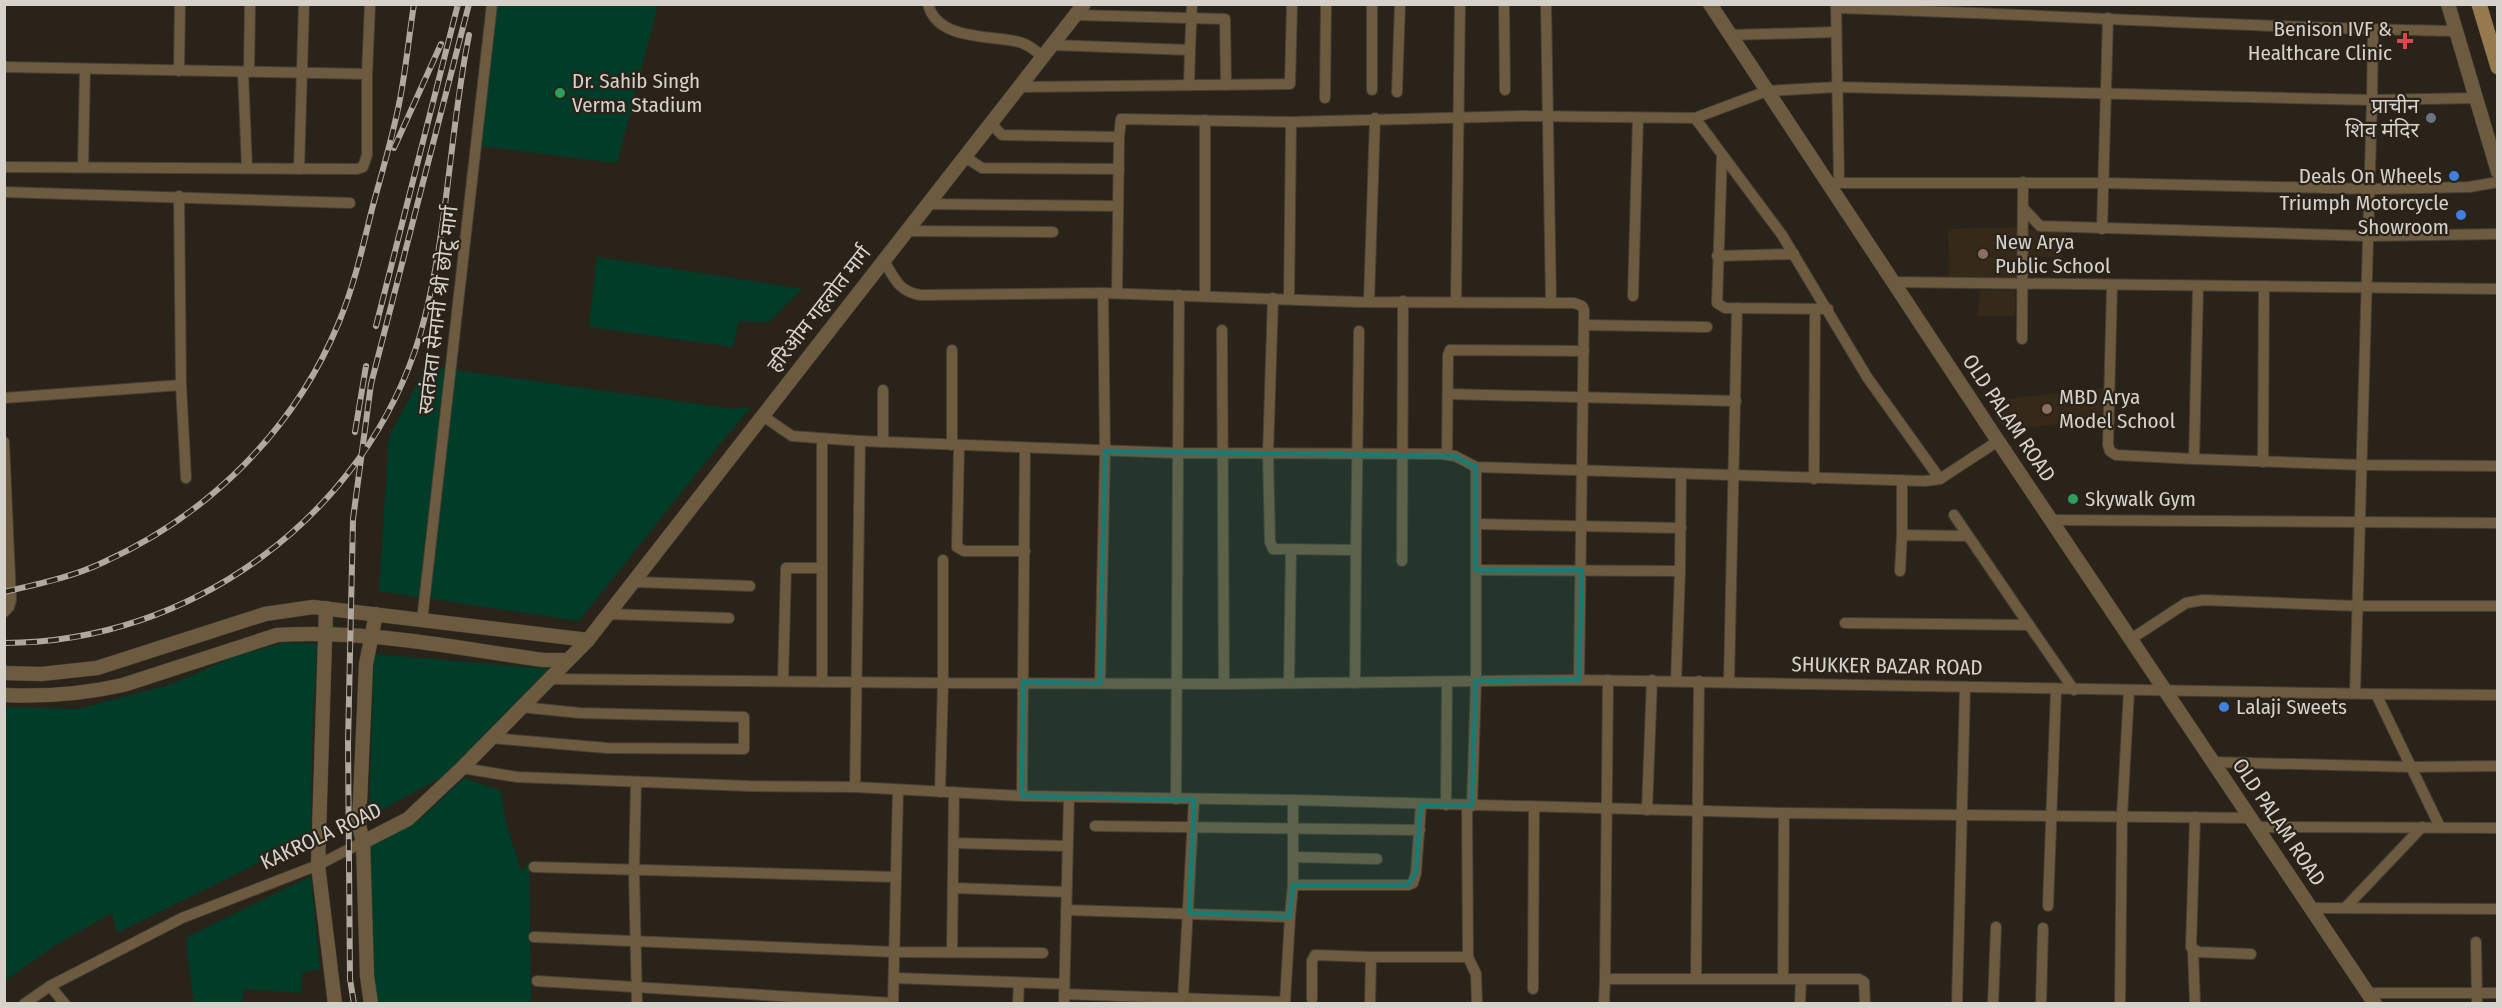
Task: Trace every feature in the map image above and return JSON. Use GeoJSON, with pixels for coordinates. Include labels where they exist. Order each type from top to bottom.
{"type":"FeatureCollection","features":[{"type":"Feature","properties":{"kind":"main road"},"geometry":{"type":"LineString","coordinates":[[2479,4],[2498,67]]}},
{"type":"Feature","properties":{"kind":"street"},"geometry":{"type":"LineString","coordinates":[[179,71],[180,4]]}},
{"type":"Feature","properties":{"kind":"street"},"geometry":{"type":"LineString","coordinates":[[247,168],[246,72],[250,4]]}},
{"type":"Feature","properties":{"kind":"street"},"geometry":{"type":"LineString","coordinates":[[299,169],[304,4]]}},
{"type":"Feature","properties":{"kind":"street"},"geometry":{"type":"LineString","coordinates":[[4,167],[357,169],[363,167],[367,154],[370,4]]}},
{"type":"Feature","properties":{"kind":"street","name":"स्वतंत्रता सेनानी श्री छोटू मार्ग"},"geometry":{"type":"LineString","coordinates":[[422,621],[492,4]]}},
{"type":"Feature","properties":{"kind":"street"},"geometry":{"type":"LineString","coordinates":[[928,4],[934,19],[950,28],[981,38],[1021,42],[1043,57]]}},
{"type":"Feature","properties":{"kind":"street"},"geometry":{"type":"LineString","coordinates":[[1189,85],[1192,4]]}},
{"type":"Feature","properties":{"kind":"street"},"geometry":{"type":"LineString","coordinates":[[1020,87],[1290,84],[1292,4]]}},
{"type":"Feature","properties":{"kind":"street"},"geometry":{"type":"LineString","coordinates":[[1325,98],[1326,4]]}},
{"type":"Feature","properties":{"kind":"street"},"geometry":{"type":"LineString","coordinates":[[1372,4],[1372,90]]}},
{"type":"Feature","properties":{"kind":"street"},"geometry":{"type":"LineString","coordinates":[[1397,92],[1400,4]]}},
{"type":"Feature","properties":{"kind":"street"},"geometry":{"type":"LineString","coordinates":[[1456,302],[1460,4]]}},
{"type":"Feature","properties":{"kind":"street"},"geometry":{"type":"LineString","coordinates":[[1504,4],[1505,90]]}},
{"type":"Feature","properties":{"kind":"street"},"geometry":{"type":"LineString","coordinates":[[1546,4],[1551,303]]}},
{"type":"Feature","properties":{"kind":"street","name":"OLD PALAM ROAD"},"geometry":{"type":"LineString","coordinates":[[1710,4],[1767,91],[1833,183],[1893,282],[2371,1000]]}},
{"type":"Feature","properties":{"kind":"street"},"geometry":{"type":"LineString","coordinates":[[2448,4],[2498,172]]}},
{"type":"Feature","properties":{"kind":"street"},"geometry":{"type":"LineString","coordinates":[[2456,31],[2373,30],[2108,18],[2013,9],[1836,6],[1837,87],[1833,183],[2023,182],[2370,189],[2469,187],[2498,182]]}},
{"type":"Feature","properties":{"kind":"street"},"geometry":{"type":"LineString","coordinates":[[1080,10],[1225,19],[1226,85]]}},
{"type":"Feature","properties":{"kind":"street","name":"हरिओम गहलोत मार्ग"},"geometry":{"type":"LineString","coordinates":[[588,640],[636,582],[883,259],[1080,10]]}},
{"type":"Feature","properties":{"kind":"street"},"geometry":{"type":"LineString","coordinates":[[2102,229],[2108,18]]}},
{"type":"Feature","properties":{"kind":"street"},"geometry":{"type":"LineString","coordinates":[[2355,693],[2373,30]]}},
{"type":"Feature","properties":{"kind":"street"},"geometry":{"type":"LineString","coordinates":[[1731,35],[1836,32]]}},
{"type":"Feature","properties":{"kind":"street"},"geometry":{"type":"LineString","coordinates":[[1052,45],[1190,50]]}},
{"type":"Feature","properties":{"kind":"street"},"geometry":{"type":"LineString","coordinates":[[4,68],[367,74]]}},
{"type":"Feature","properties":{"kind":"street"},"geometry":{"type":"LineString","coordinates":[[83,167],[85,69]]}},
{"type":"Feature","properties":{"kind":"street"},"geometry":{"type":"LineString","coordinates":[[1117,293],[1121,119],[1291,122],[1375,118],[1547,116],[1695,118],[1767,91],[1837,87],[2372,100],[2476,98]]}},
{"type":"Feature","properties":{"kind":"street"},"geometry":{"type":"LineString","coordinates":[[1369,301],[1375,118]]}},
{"type":"Feature","properties":{"kind":"street"},"geometry":{"type":"LineString","coordinates":[[1633,296],[1638,118]]}},
{"type":"Feature","properties":{"kind":"street"},"geometry":{"type":"LineString","coordinates":[[1695,118],[1794,254],[1867,377],[1940,479]]}},
{"type":"Feature","properties":{"kind":"street"},"geometry":{"type":"LineString","coordinates":[[1205,120],[1205,296]]}},
{"type":"Feature","properties":{"kind":"street"},"geometry":{"type":"LineString","coordinates":[[1289,299],[1291,122]]}},
{"type":"Feature","properties":{"kind":"street"},"geometry":{"type":"LineString","coordinates":[[991,124],[1002,135],[1119,137]]}},
{"type":"Feature","properties":{"kind":"street"},"geometry":{"type":"LineString","coordinates":[[1722,155],[1717,303],[1725,308],[1828,309]]}},
{"type":"Feature","properties":{"kind":"street"},"geometry":{"type":"LineString","coordinates":[[965,157],[982,168],[1119,169]]}},
{"type":"Feature","properties":{"kind":"street"},"geometry":{"type":"LineString","coordinates":[[2022,339],[2023,182]]}},
{"type":"Feature","properties":{"kind":"street"},"geometry":{"type":"LineString","coordinates":[[4,192],[350,203]]}},
{"type":"Feature","properties":{"kind":"street"},"geometry":{"type":"LineString","coordinates":[[178,196],[181,385],[186,478]]}},
{"type":"Feature","properties":{"kind":"street"},"geometry":{"type":"LineString","coordinates":[[927,204],[1118,206]]}},
{"type":"Feature","properties":{"kind":"street"},"geometry":{"type":"LineString","coordinates":[[2023,208],[2040,226],[2368,235],[2498,234]]}},
{"type":"Feature","properties":{"kind":"street"},"geometry":{"type":"LineString","coordinates":[[906,231],[1053,232]]}},
{"type":"Feature","properties":{"kind":"street"},"geometry":{"type":"LineString","coordinates":[[1717,256],[1794,254]]}},
{"type":"Feature","properties":{"kind":"street"},"geometry":{"type":"LineString","coordinates":[[883,259],[902,289],[921,295],[1103,292],[1369,301],[1575,303],[1582,306],[1584,310],[1584,472],[1579,680]]}},
{"type":"Feature","properties":{"kind":"street"},"geometry":{"type":"LineString","coordinates":[[1893,282],[2498,289]]}},
{"type":"Feature","properties":{"kind":"street"},"geometry":{"type":"LineString","coordinates":[[2112,286],[2108,445],[2110,451],[2116,455],[2362,465],[2498,466]]}},
{"type":"Feature","properties":{"kind":"street"},"geometry":{"type":"LineString","coordinates":[[2263,462],[2264,286]]}},
{"type":"Feature","properties":{"kind":"street"},"geometry":{"type":"LineString","coordinates":[[2194,459],[2198,287]]}},
{"type":"Feature","properties":{"kind":"street"},"geometry":{"type":"LineString","coordinates":[[1100,683],[1105,451],[1103,292]]}},
{"type":"Feature","properties":{"kind":"street"},"geometry":{"type":"LineString","coordinates":[[1176,799],[1179,295]]}},
{"type":"Feature","properties":{"kind":"street"},"geometry":{"type":"LineString","coordinates":[[1273,298],[1268,454],[1270,545],[1277,550],[1356,550]]}},
{"type":"Feature","properties":{"kind":"street"},"geometry":{"type":"LineString","coordinates":[[1402,561],[1403,301]]}},
{"type":"Feature","properties":{"kind":"street"},"geometry":{"type":"LineString","coordinates":[[1730,682],[1737,308]]}},
{"type":"Feature","properties":{"kind":"street"},"geometry":{"type":"LineString","coordinates":[[1814,478],[1815,309]]}},
{"type":"Feature","properties":{"kind":"street"},"geometry":{"type":"LineString","coordinates":[[1584,325],[1707,327]]}},
{"type":"Feature","properties":{"kind":"street"},"geometry":{"type":"LineString","coordinates":[[1222,330],[1224,684]]}},
{"type":"Feature","properties":{"kind":"street"},"geometry":{"type":"LineString","coordinates":[[1355,683],[1359,331]]}},
{"type":"Feature","properties":{"kind":"street"},"geometry":{"type":"LineString","coordinates":[[952,350],[957,548],[964,551],[1024,551]]}},
{"type":"Feature","properties":{"kind":"street"},"geometry":{"type":"LineString","coordinates":[[1447,455],[1448,355],[1450,350],[1584,351]]}},
{"type":"Feature","properties":{"kind":"street"},"geometry":{"type":"LineString","coordinates":[[4,398],[181,385]]}},
{"type":"Feature","properties":{"kind":"street"},"geometry":{"type":"LineString","coordinates":[[883,390],[883,442]]}},
{"type":"Feature","properties":{"kind":"street"},"geometry":{"type":"LineString","coordinates":[[1448,394],[1736,401]]}},
{"type":"Feature","properties":{"kind":"street"},"geometry":{"type":"LineString","coordinates":[[763,416],[792,436],[822,440],[1178,453],[1447,455],[1455,456],[1476,467],[1902,480],[1940,479],[1998,441]]}},
{"type":"Feature","properties":{"kind":"street"},"geometry":{"type":"LineString","coordinates":[[822,440],[822,682]]}},
{"type":"Feature","properties":{"kind":"street"},"geometry":{"type":"LineString","coordinates":[[855,787],[860,441]]}},
{"type":"Feature","properties":{"kind":"street"},"geometry":{"type":"LineString","coordinates":[[4,442],[9,608],[4,612]]}},
{"type":"Feature","properties":{"kind":"street"},"geometry":{"type":"LineString","coordinates":[[1022,796],[1025,448]]}},
{"type":"Feature","properties":{"kind":"street"},"geometry":{"type":"LineString","coordinates":[[1476,467],[1476,681],[1470,806],[1468,957],[1476,974],[1477,1004]]}},
{"type":"Feature","properties":{"kind":"street"},"geometry":{"type":"LineString","coordinates":[[1677,681],[1681,475]]}},
{"type":"Feature","properties":{"kind":"street"},"geometry":{"type":"LineString","coordinates":[[1900,571],[1902,480]]}},
{"type":"Feature","properties":{"kind":"street"},"geometry":{"type":"LineString","coordinates":[[1954,515],[2074,690]]}},
{"type":"Feature","properties":{"kind":"street"},"geometry":{"type":"LineString","coordinates":[[2051,520],[2498,523]]}},
{"type":"Feature","properties":{"kind":"street"},"geometry":{"type":"LineString","coordinates":[[1476,524],[1681,528]]}},
{"type":"Feature","properties":{"kind":"street"},"geometry":{"type":"LineString","coordinates":[[1902,535],[1968,536]]}},
{"type":"Feature","properties":{"kind":"street"},"geometry":{"type":"LineString","coordinates":[[1289,683],[1291,550]]}},
{"type":"Feature","properties":{"kind":"street"},"geometry":{"type":"LineString","coordinates":[[940,792],[943,560]]}},
{"type":"Feature","properties":{"kind":"street"},"geometry":{"type":"LineString","coordinates":[[783,681],[786,568],[821,568]]}},
{"type":"Feature","properties":{"kind":"street"},"geometry":{"type":"LineString","coordinates":[[1476,570],[1680,571]]}},
{"type":"Feature","properties":{"kind":"street"},"geometry":{"type":"LineString","coordinates":[[636,582],[750,586]]}},
{"type":"Feature","properties":{"kind":"street"},"geometry":{"type":"LineString","coordinates":[[2131,639],[2175,609],[2195,602],[2357,606],[2498,606]]}},
{"type":"Feature","properties":{"kind":"street"},"geometry":{"type":"LineString","coordinates":[[4,674],[41,674],[97,668],[289,608],[326,608],[588,640]]}},
{"type":"Feature","properties":{"kind":"street"},"geometry":{"type":"LineString","coordinates":[[326,608],[318,865],[335,1004]]}},
{"type":"Feature","properties":{"kind":"street"},"geometry":{"type":"LineString","coordinates":[[371,1004],[367,976],[363,842],[359,825],[366,664],[376,614]]}},
{"type":"Feature","properties":{"kind":"street"},"geometry":{"type":"LineString","coordinates":[[608,614],[729,618]]}},
{"type":"Feature","properties":{"kind":"street"},"geometry":{"type":"LineString","coordinates":[[1845,622],[2028,625]]}},
{"type":"Feature","properties":{"kind":"street"},"geometry":{"type":"LineString","coordinates":[[4,695],[52,696],[101,690],[277,635],[371,636],[543,660],[568,660]]}},
{"type":"Feature","properties":{"kind":"street","name":"KAKROLA ROAD"},"geometry":{"type":"LineString","coordinates":[[24,1004],[50,986],[182,918],[318,865],[408,819],[462,768],[588,640]]}},
{"type":"Feature","properties":{"kind":"street","name":"SHUKKER BAZAR ROAD"},"geometry":{"type":"LineString","coordinates":[[549,679],[1176,684],[1652,680],[2056,690],[2498,695]]}},
{"type":"Feature","properties":{"kind":"street"},"geometry":{"type":"LineString","coordinates":[[1604,1004],[1608,680]]}},
{"type":"Feature","properties":{"kind":"street"},"geometry":{"type":"LineString","coordinates":[[1647,810],[1652,680]]}},
{"type":"Feature","properties":{"kind":"street"},"geometry":{"type":"LineString","coordinates":[[1696,979],[1699,681]]}},
{"type":"Feature","properties":{"kind":"street"},"geometry":{"type":"LineString","coordinates":[[1446,805],[1447,682]]}},
{"type":"Feature","properties":{"kind":"street"},"geometry":{"type":"LineString","coordinates":[[1957,1004],[1965,688]]}},
{"type":"Feature","properties":{"kind":"street"},"geometry":{"type":"LineString","coordinates":[[2048,906],[2056,690]]}},
{"type":"Feature","properties":{"kind":"street"},"geometry":{"type":"LineString","coordinates":[[2120,1004],[2122,816],[2129,691]]}},
{"type":"Feature","properties":{"kind":"street"},"geometry":{"type":"LineString","coordinates":[[2376,694],[2440,827]]}},
{"type":"Feature","properties":{"kind":"street"},"geometry":{"type":"LineString","coordinates":[[491,738],[607,748],[744,749],[744,717],[580,713],[521,707]]}},
{"type":"Feature","properties":{"kind":"street"},"geometry":{"type":"LineString","coordinates":[[2213,762],[2411,767],[2498,766]]}},
{"type":"Feature","properties":{"kind":"street"},"geometry":{"type":"LineString","coordinates":[[462,768],[518,777],[748,786],[855,787],[1022,796],[1293,800],[1784,813],[2194,817],[2255,823],[2498,828]]}},
{"type":"Feature","properties":{"kind":"street"},"geometry":{"type":"LineString","coordinates":[[636,782],[634,872],[637,1004]]}},
{"type":"Feature","properties":{"kind":"street"},"geometry":{"type":"LineString","coordinates":[[537,981],[893,1003],[898,790]]}},
{"type":"Feature","properties":{"kind":"street"},"geometry":{"type":"LineString","coordinates":[[952,952],[954,792]]}},
{"type":"Feature","properties":{"kind":"street"},"geometry":{"type":"LineString","coordinates":[[1064,994],[1069,797]]}},
{"type":"Feature","properties":{"kind":"street"},"geometry":{"type":"LineString","coordinates":[[1183,998],[1194,800]]}},
{"type":"Feature","properties":{"kind":"street"},"geometry":{"type":"LineString","coordinates":[[894,978],[1019,982],[1064,994],[1285,1003],[1293,885],[1293,800]]}},
{"type":"Feature","properties":{"kind":"street"},"geometry":{"type":"LineString","coordinates":[[1293,885],[1408,885],[1413,883],[1416,873],[1421,805]]}},
{"type":"Feature","properties":{"kind":"street"},"geometry":{"type":"LineString","coordinates":[[1533,989],[1534,807]]}},
{"type":"Feature","properties":{"kind":"street"},"geometry":{"type":"LineString","coordinates":[[1784,813],[1784,980]]}},
{"type":"Feature","properties":{"kind":"street"},"geometry":{"type":"LineString","coordinates":[[2194,817],[2190,944],[2193,950],[2195,1004]]}},
{"type":"Feature","properties":{"kind":"street"},"geometry":{"type":"LineString","coordinates":[[1095,826],[1420,830]]}},
{"type":"Feature","properties":{"kind":"street"},"geometry":{"type":"LineString","coordinates":[[2345,908],[2422,827]]}},
{"type":"Feature","properties":{"kind":"street"},"geometry":{"type":"LineString","coordinates":[[954,843],[1067,846]]}},
{"type":"Feature","properties":{"kind":"street"},"geometry":{"type":"LineString","coordinates":[[1293,857],[1377,859]]}},
{"type":"Feature","properties":{"kind":"street"},"geometry":{"type":"LineString","coordinates":[[534,867],[634,872],[896,877]]}},
{"type":"Feature","properties":{"kind":"street"},"geometry":{"type":"LineString","coordinates":[[953,888],[1066,892]]}},
{"type":"Feature","properties":{"kind":"street"},"geometry":{"type":"LineString","coordinates":[[2310,908],[2498,909]]}},
{"type":"Feature","properties":{"kind":"street"},"geometry":{"type":"LineString","coordinates":[[1066,910],[1290,917]]}},
{"type":"Feature","properties":{"kind":"street"},"geometry":{"type":"LineString","coordinates":[[1993,1004],[1996,927]]}},
{"type":"Feature","properties":{"kind":"street"},"geometry":{"type":"LineString","coordinates":[[2041,1004],[2043,928]]}},
{"type":"Feature","properties":{"kind":"street"},"geometry":{"type":"LineString","coordinates":[[534,937],[894,952],[1042,953]]}},
{"type":"Feature","properties":{"kind":"street"},"geometry":{"type":"LineString","coordinates":[[2476,942],[2477,998]]}},
{"type":"Feature","properties":{"kind":"street"},"geometry":{"type":"LineString","coordinates":[[2193,950],[2251,954]]}},
{"type":"Feature","properties":{"kind":"street"},"geometry":{"type":"LineString","coordinates":[[1312,999],[1312,961],[1315,955],[1468,957]]}},
{"type":"Feature","properties":{"kind":"street"},"geometry":{"type":"LineString","coordinates":[[1370,1004],[1371,957]]}},
{"type":"Feature","properties":{"kind":"street"},"geometry":{"type":"LineString","coordinates":[[1605,980],[1862,980],[1865,986],[1865,1004]]}},
{"type":"Feature","properties":{"kind":"street"},"geometry":{"type":"LineString","coordinates":[[1800,1004],[1801,980]]}},
{"type":"Feature","properties":{"kind":"street"},"geometry":{"type":"LineString","coordinates":[[1018,1004],[1019,982]]}},
{"type":"Feature","properties":{"kind":"street"},"geometry":{"type":"LineString","coordinates":[[50,986],[65,1004]]}},
{"type":"Feature","properties":{"kind":"street"},"geometry":{"type":"LineString","coordinates":[[2371,1000],[2477,998],[2498,993]]}},
{"type":"Feature","properties":{"kind":"highlighted area"},"geometry":{"type":"Polygon","coordinates":[[[1105,451],[1455,456],[1476,467],[1476,570],[1582,570],[1579,680],[1476,681],[1472,806],[1421,805],[1416,873],[1408,885],[1293,885],[1290,917],[1189,913],[1194,800],[1022,796],[1023,682],[1100,683],[1105,451]]]}},
{"type":"Feature","properties":{"kind":"shaded area","name":"New Arya Public School"},"geometry":{"type":"Polygon","coordinates":[[[2019,227],[2017,279],[1949,280],[1948,229],[2019,227]]]}},
{"type":"Feature","properties":{"kind":"shaded area","name":"New Arya Public School"},"geometry":{"type":"Polygon","coordinates":[[[2026,230],[2066,232],[2062,257],[2025,256],[2026,230]]]}},
{"type":"Feature","properties":{"kind":"shaded area","name":"New Arya Public School"},"geometry":{"type":"Polygon","coordinates":[[[1980,290],[2015,291],[2015,316],[1977,316],[1980,290]]]}},
{"type":"Feature","properties":{"kind":"shaded area","name":"MBD Arya Model School"},"geometry":{"type":"Polygon","coordinates":[[[2103,388],[2102,417],[2083,421],[2008,430],[1997,420],[1990,401],[2103,388]]]}},
{"type":"Feature","properties":{"kind":"green space","name":"Dr. Sahib Singh Verma Stadium"},"geometry":{"type":"Polygon","coordinates":[[[497,5],[658,5],[617,163],[479,146],[497,5]]]}},
{"type":"Feature","properties":{"kind":"green space"},"geometry":{"type":"Polygon","coordinates":[[[597,257],[802,289],[769,322],[739,321],[733,347],[589,327],[597,257]]]}},
{"type":"Feature","properties":{"kind":"green space"},"geometry":{"type":"Polygon","coordinates":[[[426,366],[734,409],[751,407],[579,621],[379,591],[389,437],[426,366]]]}},
{"type":"Feature","properties":{"kind":"green space"},"geometry":{"type":"Polygon","coordinates":[[[283,643],[317,644],[312,738],[311,837],[117,933],[112,913],[51,948],[5,981],[5,707],[77,709],[172,684],[235,656],[283,643]]]}},
{"type":"Feature","properties":{"kind":"green space"},"geometry":{"type":"Polygon","coordinates":[[[374,654],[549,669],[442,777],[369,817],[374,654]]]}},
{"type":"Feature","properties":{"kind":"green space"},"geometry":{"type":"Polygon","coordinates":[[[464,778],[501,791],[506,823],[522,873],[529,860],[531,1003],[377,1003],[372,964],[368,847],[420,819],[464,778]]]}},
{"type":"Feature","properties":{"kind":"green space"},"geometry":{"type":"Polygon","coordinates":[[[311,876],[320,969],[302,973],[301,993],[244,989],[242,1003],[194,1003],[186,942],[189,936],[311,876]]]}},
{"type":"Feature","properties":{"kind":"railway"},"geometry":{"type":"LineString","coordinates":[[4,592],[55,580],[104,562],[143,542],[179,519],[245,464],[299,398],[321,361],[339,322],[354,280],[397,113],[414,4]]}},
{"type":"Feature","properties":{"kind":"railway"},"geometry":{"type":"LineString","coordinates":[[376,326],[458,4]]}},
{"type":"Feature","properties":{"kind":"railway"},"geometry":{"type":"LineString","coordinates":[[354,1004],[350,979],[348,743],[353,519],[371,384],[469,4]]}},
{"type":"Feature","properties":{"kind":"railway"},"geometry":{"type":"LineString","coordinates":[[4,643],[74,637],[141,620],[204,593],[262,557],[314,512],[359,459],[394,400],[420,335],[437,261],[469,35]]}},
{"type":"Feature","properties":{"kind":"railway"},"geometry":{"type":"LineString","coordinates":[[394,148],[441,44]]}},
{"type":"Feature","properties":{"kind":"railway"},"geometry":{"type":"LineString","coordinates":[[355,432],[366,366]]}},
{"type":"Feature","properties":{"kind":"place","name":"Benison IVF & Healthcare Clinic"},"geometry":{"type":"Point","coordinates":[2405,41]}},
{"type":"Feature","properties":{"kind":"place","name":"Dr. Sahib Singh Verma Stadium"},"geometry":{"type":"Point","coordinates":[560,93]}},
{"type":"Feature","properties":{"kind":"place","name":"प्राचीन शिव मंदिर"},"geometry":{"type":"Point","coordinates":[2431,118]}},
{"type":"Feature","properties":{"kind":"place","name":"Deals On Wheels"},"geometry":{"type":"Point","coordinates":[2454,176]}},
{"type":"Feature","properties":{"kind":"place","name":"Triumph Motorcycle Showroom"},"geometry":{"type":"Point","coordinates":[2461,215]}},
{"type":"Feature","properties":{"kind":"place","name":"New Arya Public School"},"geometry":{"type":"Point","coordinates":[1983,254]}},
{"type":"Feature","properties":{"kind":"place","name":"MBD Arya Model School"},"geometry":{"type":"Point","coordinates":[2047,409]}},
{"type":"Feature","properties":{"kind":"place","name":"Skywalk Gym"},"geometry":{"type":"Point","coordinates":[2073,499]}},
{"type":"Feature","properties":{"kind":"place","name":"Lalaji Sweets"},"geometry":{"type":"Point","coordinates":[2224,707]}}]}
